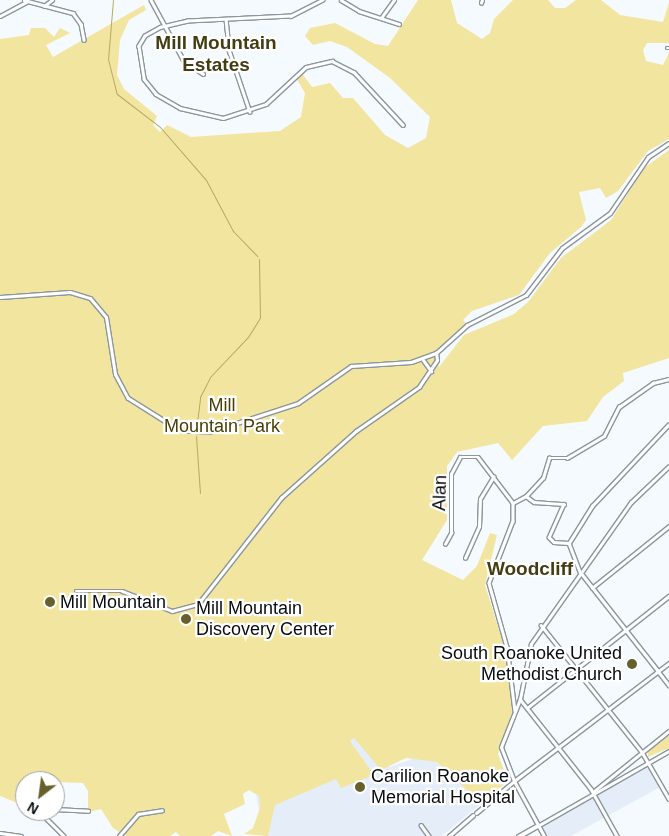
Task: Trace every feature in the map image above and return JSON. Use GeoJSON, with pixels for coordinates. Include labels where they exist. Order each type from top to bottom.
{"type":"FeatureCollection","features":[{"type":"Feature","properties":{"kind":"street"},"geometry":{"type":"LineString","coordinates":[[43,7],[52,0]]}},
{"type":"Feature","properties":{"kind":"street"},"geometry":{"type":"LineString","coordinates":[[151,0],[184,61],[203,74]]}},
{"type":"Feature","properties":{"kind":"street"},"geometry":{"type":"LineString","coordinates":[[323,0],[292,16],[226,18],[165,26],[148,33],[139,46],[140,66],[152,90],[199,116],[223,118],[250,112],[273,100],[306,67],[325,60],[352,70],[403,125]]}},
{"type":"Feature","properties":{"kind":"street"},"geometry":{"type":"LineString","coordinates":[[341,0],[398,24]]}},
{"type":"Feature","properties":{"kind":"street"},"geometry":{"type":"LineString","coordinates":[[381,18],[394,0]]}},
{"type":"Feature","properties":{"kind":"street"},"geometry":{"type":"LineString","coordinates":[[0,16],[25,1],[73,13],[81,24],[84,40]]}},
{"type":"Feature","properties":{"kind":"street"},"geometry":{"type":"LineString","coordinates":[[226,18],[229,50],[250,112]]}},
{"type":"Feature","properties":{"kind":"street"},"geometry":{"type":"LineString","coordinates":[[0,297],[70,292],[94,301],[106,317],[114,366],[124,392],[144,411],[191,433],[209,432],[284,409],[351,366],[423,359],[436,353],[467,325],[521,299],[562,248],[610,213],[648,157],[669,143]]}},
{"type":"Feature","properties":{"kind":"street"},"geometry":{"type":"LineString","coordinates":[[76,591],[122,591],[148,602],[179,611],[202,601],[281,498],[356,431],[413,392],[431,371],[436,353]]}},
{"type":"Feature","properties":{"kind":"street"},"geometry":{"type":"LineString","coordinates":[[423,359],[431,371]]}},
{"type":"Feature","properties":{"kind":"street"},"geometry":{"type":"LineString","coordinates":[[513,503],[526,496],[543,478],[549,458],[567,458],[604,436],[619,407],[662,381],[669,379]]}},
{"type":"Feature","properties":{"kind":"street"},"geometry":{"type":"LineString","coordinates":[[569,544],[592,506],[669,424]]}},
{"type":"Feature","properties":{"kind":"street","name":"Alan"},"geometry":{"type":"LineString","coordinates":[[445,544],[451,533],[453,467],[460,457],[474,455],[493,477]]}},
{"type":"Feature","properties":{"kind":"street"},"geometry":{"type":"LineString","coordinates":[[544,836],[514,781],[501,748],[520,699],[528,650],[541,625],[635,497],[669,466]]}},
{"type":"Feature","properties":{"kind":"street"},"geometry":{"type":"LineString","coordinates":[[465,558],[479,527],[480,499],[493,477],[513,503],[513,521],[489,583],[507,647],[515,711]]}},
{"type":"Feature","properties":{"kind":"street"},"geometry":{"type":"LineString","coordinates":[[526,496],[534,502],[564,504],[549,537],[552,542],[569,544]]}},
{"type":"Feature","properties":{"kind":"street"},"geometry":{"type":"LineString","coordinates":[[592,588],[669,526]]}},
{"type":"Feature","properties":{"kind":"street"},"geometry":{"type":"LineString","coordinates":[[569,544],[580,572],[669,685]]}},
{"type":"Feature","properties":{"kind":"street"},"geometry":{"type":"LineString","coordinates":[[527,708],[669,596]]}},
{"type":"Feature","properties":{"kind":"street"},"geometry":{"type":"LineString","coordinates":[[541,625],[642,752],[669,799]]}},
{"type":"Feature","properties":{"kind":"street"},"geometry":{"type":"LineString","coordinates":[[449,836],[514,781],[560,750],[669,662]]}},
{"type":"Feature","properties":{"kind":"street"},"geometry":{"type":"LineString","coordinates":[[520,699],[593,793],[617,836]]}},
{"type":"Feature","properties":{"kind":"street"},"geometry":{"type":"LineString","coordinates":[[593,793],[669,731]]}},
{"type":"Feature","properties":{"kind":"street"},"geometry":{"type":"LineString","coordinates":[[519,836],[669,751]]}},
{"type":"Feature","properties":{"kind":"street"},"geometry":{"type":"LineString","coordinates":[[65,810],[88,811]]}},
{"type":"Feature","properties":{"kind":"street"},"geometry":{"type":"LineString","coordinates":[[119,836],[138,814],[162,810]]}},
{"type":"Feature","properties":{"kind":"street"},"geometry":{"type":"LineString","coordinates":[[49,821],[64,836]]}},
{"type":"Feature","properties":{"kind":"street"},"geometry":{"type":"LineString","coordinates":[[421,825],[429,836]]}},
{"type":"Feature","properties":{"kind":"street"},"geometry":{"type":"LineString","coordinates":[[0,833],[22,836]]}},
{"type":"Feature","properties":{"kind":"shaded area","name":"Carilion Roanoke Memorial Hospital"},"geometry":{"type":"Polygon","coordinates":[[[354,738],[390,767],[417,757],[437,762],[469,792],[478,806],[442,836],[264,836],[253,779],[354,738]]]}},
{"type":"Feature","properties":{"kind":"shaded area"},"geometry":{"type":"Polygon","coordinates":[[[649,762],[662,786],[571,836],[544,836],[538,825],[649,762]]]}},
{"type":"Feature","properties":{"kind":"green space","name":"Mill Mountain Park"},"geometry":{"type":"Polygon","coordinates":[[[418,0],[451,0],[457,23],[482,39],[490,33],[494,19],[513,0],[548,0],[555,8],[565,8],[576,0],[601,0],[620,15],[663,22],[669,2],[669,43],[647,43],[643,50],[646,61],[663,65],[669,53],[669,139],[648,151],[618,191],[606,198],[600,188],[579,192],[586,220],[581,227],[550,253],[519,295],[472,311],[463,320],[467,324],[435,353],[439,367],[464,335],[514,314],[528,302],[561,258],[611,220],[644,168],[669,150],[669,358],[623,373],[624,381],[603,397],[587,421],[543,426],[512,460],[498,443],[457,452],[447,466],[447,520],[422,560],[463,580],[477,566],[490,533],[497,535],[485,585],[504,646],[513,710],[498,754],[508,781],[478,806],[469,792],[437,762],[406,758],[381,770],[354,738],[350,741],[374,775],[341,788],[336,779],[275,805],[268,836],[244,834],[253,828],[260,808],[259,796],[249,790],[243,794],[245,804],[224,814],[232,836],[218,831],[211,836],[180,836],[176,832],[170,836],[126,836],[113,828],[101,809],[88,812],[88,791],[83,783],[65,782],[65,771],[15,771],[15,802],[0,796],[0,39],[29,35],[31,28],[45,28],[54,37],[60,28],[70,33],[46,45],[53,57],[144,5],[146,10],[129,20],[120,40],[117,75],[124,89],[157,116],[153,125],[160,132],[167,125],[191,137],[280,131],[301,117],[305,93],[296,78],[301,72],[312,87],[330,83],[343,98],[353,98],[385,135],[408,148],[426,138],[430,117],[390,78],[347,47],[330,41],[313,45],[305,36],[310,28],[335,23],[375,44],[388,46],[418,0]]]}},
{"type":"Feature","properties":{"kind":"green space"},"geometry":{"type":"Polygon","coordinates":[[[669,734],[669,748],[648,757],[648,751],[669,734]]]}},
{"type":"Feature","properties":{"kind":"waterway"},"geometry":{"type":"LineString","coordinates":[[113,0],[108,59],[117,94],[160,127],[206,180],[233,231],[257,256]]}},
{"type":"Feature","properties":{"kind":"waterway"},"geometry":{"type":"LineString","coordinates":[[196,431],[200,397],[210,377],[248,337],[260,318],[259,259]]}},
{"type":"Feature","properties":{"kind":"waterway"},"geometry":{"type":"LineString","coordinates":[[196,436],[200,493]]}},
{"type":"Feature","properties":{"kind":"place","name":"Mill Mountain"},"geometry":{"type":"Point","coordinates":[50,602]}},
{"type":"Feature","properties":{"kind":"place","name":"Mill Mountain Discovery Center"},"geometry":{"type":"Point","coordinates":[186,619]}},
{"type":"Feature","properties":{"kind":"place","name":"South Roanoke United Methodist Church"},"geometry":{"type":"Point","coordinates":[632,664]}},
{"type":"Feature","properties":{"kind":"place","name":"Carilion Roanoke Memorial Hospital"},"geometry":{"type":"Point","coordinates":[360,787]}},
{"type":"Feature","properties":{"kind":"district","name":"Mill Mountain Estates"},"geometry":{"type":"Point","coordinates":[216,54]}},
{"type":"Feature","properties":{"kind":"district","name":"Woodcliff"},"geometry":{"type":"Point","coordinates":[530,569]}}]}
